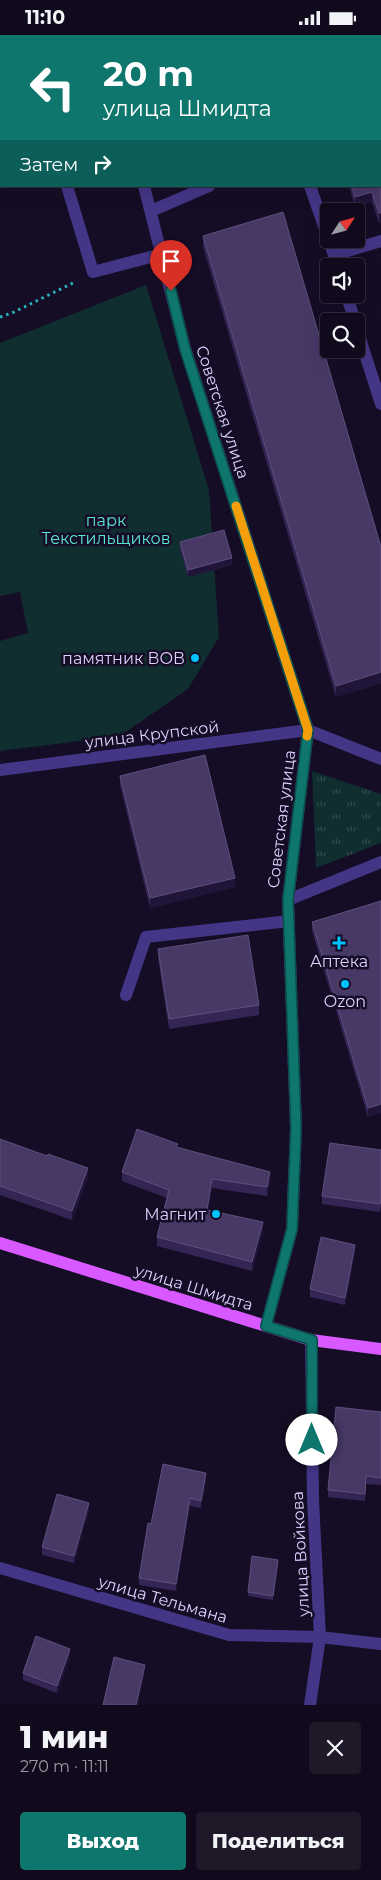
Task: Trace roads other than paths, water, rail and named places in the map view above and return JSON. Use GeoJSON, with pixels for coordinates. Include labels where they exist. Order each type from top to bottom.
{"type":"FeatureCollection","features":[{"type":"Feature","properties":{"kind":"main road","name":"улица Шмидта"},"geometry":{"type":"LineString","coordinates":[[0,1243],[312,1340],[381,1349]]}},
{"type":"Feature","properties":{"kind":"street"},"geometry":{"type":"LineString","coordinates":[[67,187],[93,273],[162,253]]}},
{"type":"Feature","properties":{"kind":"street","name":"Советская улица"},"geometry":{"type":"LineString","coordinates":[[144,187],[185,349],[308,730],[288,900],[296,1128],[292,1229],[266,1326]]}},
{"type":"Feature","properties":{"kind":"street"},"geometry":{"type":"LineString","coordinates":[[151,211],[207,187]]}},
{"type":"Feature","properties":{"kind":"street"},"geometry":{"type":"LineString","coordinates":[[310,187],[335,258]]}},
{"type":"Feature","properties":{"kind":"street"},"geometry":{"type":"LineString","coordinates":[[341,258],[381,241]]}},
{"type":"Feature","properties":{"kind":"street"},"geometry":{"type":"LineString","coordinates":[[365,354],[381,405]]}},
{"type":"Feature","properties":{"kind":"street"},"geometry":{"type":"LineString","coordinates":[[308,730],[381,759]]}},
{"type":"Feature","properties":{"kind":"street","name":"улица Крупской"},"geometry":{"type":"LineString","coordinates":[[0,770],[308,730]]}},
{"type":"Feature","properties":{"kind":"street"},"geometry":{"type":"LineString","coordinates":[[288,900],[381,861]]}},
{"type":"Feature","properties":{"kind":"street"},"geometry":{"type":"LineString","coordinates":[[126,995],[146,937],[289,921]]}},
{"type":"Feature","properties":{"kind":"street","name":"улица Войкова"},"geometry":{"type":"LineString","coordinates":[[310,1705],[320,1637],[313,1499],[312,1340]]}},
{"type":"Feature","properties":{"kind":"street","name":"улица Тельмана"},"geometry":{"type":"LineString","coordinates":[[0,1568],[229,1635],[320,1637],[381,1644]]}},
{"type":"Feature","properties":{"kind":"place","name":"памятник ВОВ"},"geometry":{"type":"Point","coordinates":[195,658]}},
{"type":"Feature","properties":{"kind":"place","name":"Аптека"},"geometry":{"type":"Point","coordinates":[339,943]}},
{"type":"Feature","properties":{"kind":"place","name":"Ozon"},"geometry":{"type":"Point","coordinates":[345,984]}},
{"type":"Feature","properties":{"kind":"place","name":"Магнит"},"geometry":{"type":"Point","coordinates":[216,1214]}},
{"type":"Feature","properties":{"kind":"park label","name":"парк Текстильщиков"},"geometry":{"type":"Point","coordinates":[106,529]}}]}
